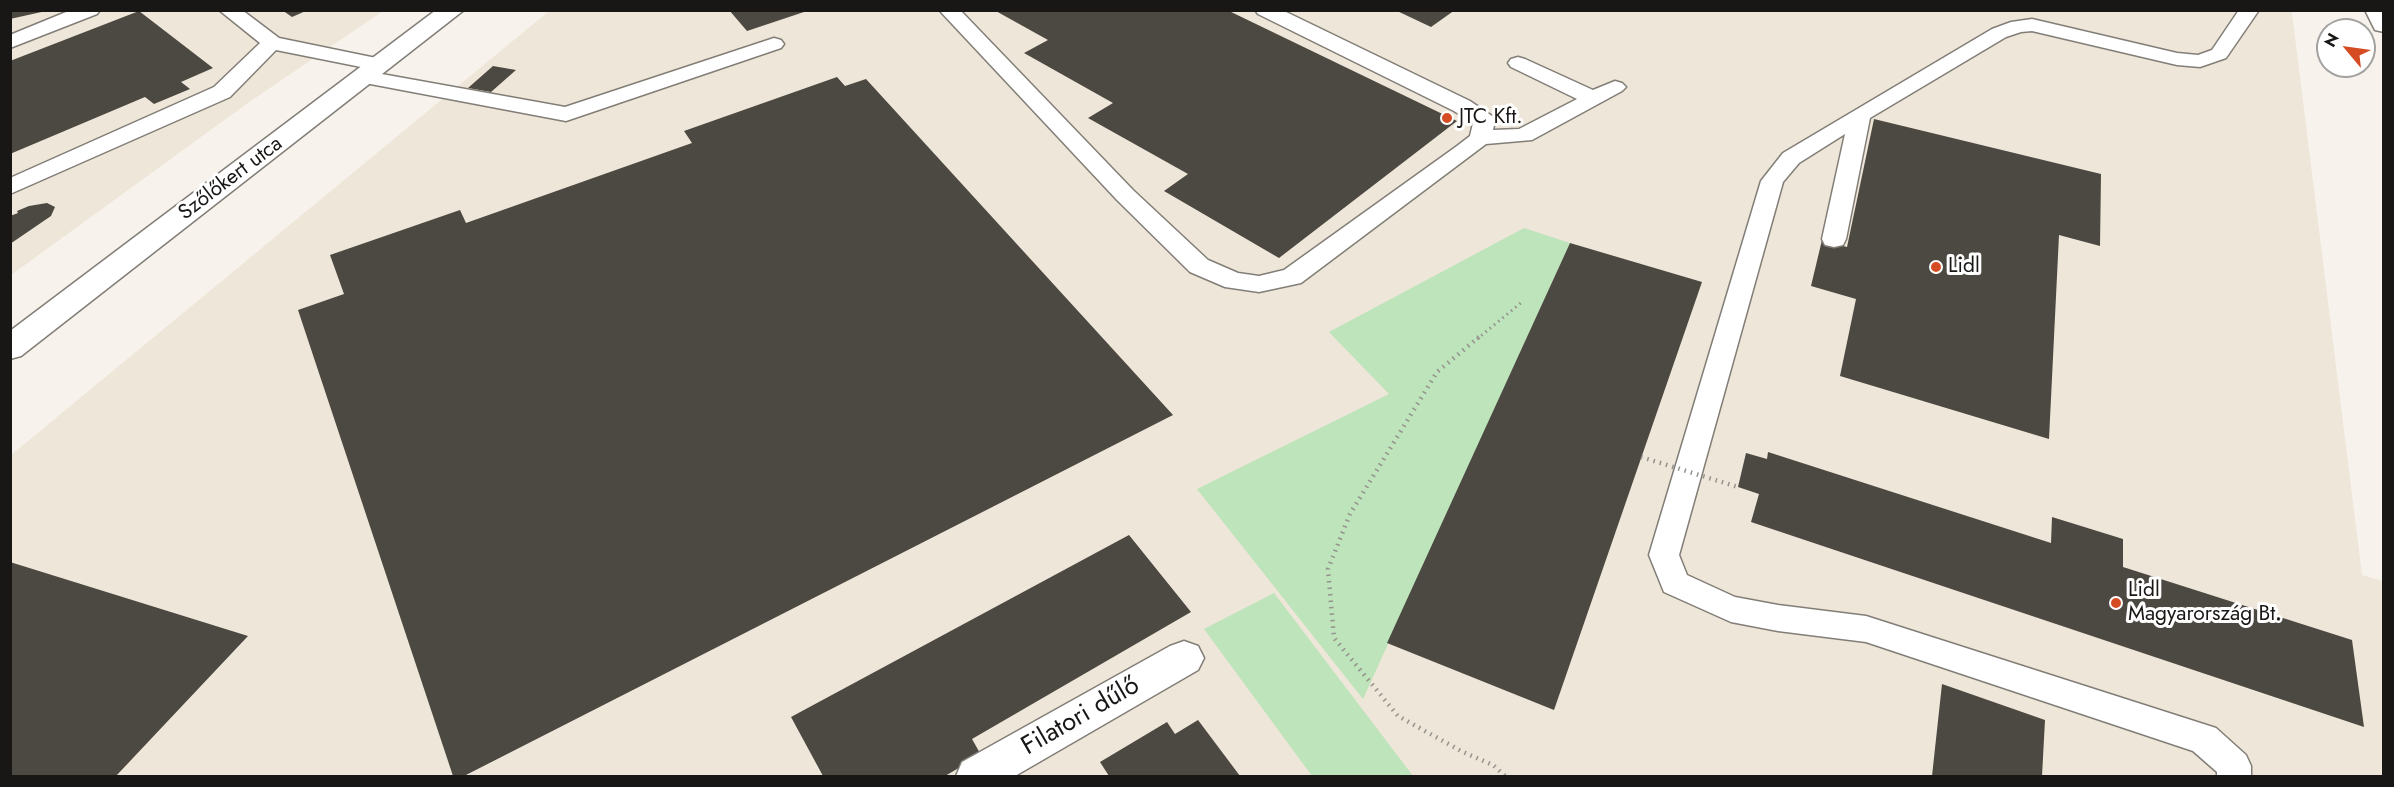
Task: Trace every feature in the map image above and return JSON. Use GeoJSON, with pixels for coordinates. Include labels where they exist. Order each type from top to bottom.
{"type":"FeatureCollection","features":[{"type":"Feature","properties":{"kind":"street","name":"Szőlőkert utca"},"geometry":{"type":"LineString","coordinates":[[10,348],[452,10]]}},
{"type":"Feature","properties":{"kind":"street"},"geometry":{"type":"LineString","coordinates":[[2377,10],[2384,25]]}},
{"type":"Feature","properties":{"kind":"street","name":"Filatori dűlő"},"geometry":{"type":"LineString","coordinates":[[977,777],[1184,658]]}},
{"type":"Feature","properties":{"kind":"lane"},"geometry":{"type":"LineString","coordinates":[[10,42],[90,10]]}},
{"type":"Feature","properties":{"kind":"lane"},"geometry":{"type":"LineString","coordinates":[[229,10],[272,42],[373,71],[566,114],[774,44]]}},
{"type":"Feature","properties":{"kind":"lane"},"geometry":{"type":"LineString","coordinates":[[949,10],[1125,195],[1199,266],[1234,281],[1259,284],[1292,277],[1465,151],[1480,138],[1484,121],[1462,106],[1265,10]]}},
{"type":"Feature","properties":{"kind":"lane"},"geometry":{"type":"LineString","coordinates":[[2235,777],[2234,766],[2204,739],[1866,628],[1778,618],[1731,609],[1675,583],[1664,555],[1772,181],[1791,158],[1974,48],[2018,26],[2032,25],[2176,59],[2200,61],[2218,54],[2249,10]]}},
{"type":"Feature","properties":{"kind":"lane"},"geometry":{"type":"LineString","coordinates":[[10,187],[222,92],[272,42]]}},
{"type":"Feature","properties":{"kind":"lane"},"geometry":{"type":"LineString","coordinates":[[1518,63],[1593,98]]}},
{"type":"Feature","properties":{"kind":"lane"},"geometry":{"type":"LineString","coordinates":[[1480,138],[1524,135],[1615,87]]}},
{"type":"Feature","properties":{"kind":"lane"},"geometry":{"type":"LineString","coordinates":[[1834,239],[1860,115]]}},
{"type":"Feature","properties":{"kind":"path"},"geometry":{"type":"LineString","coordinates":[[1505,777],[1493,765],[1462,752],[1398,716],[1334,639],[1328,569],[1350,514],[1437,372],[1522,302]]}},
{"type":"Feature","properties":{"kind":"path"},"geometry":{"type":"LineString","coordinates":[[1641,457],[1738,487]]}},
{"type":"Feature","properties":{"kind":"shaded area"},"geometry":{"type":"Polygon","coordinates":[[[2284,10],[2292,13],[2362,575],[2383,581],[2383,776],[11,776],[11,455],[549,11],[2284,10]]]}},
{"type":"Feature","properties":{"kind":"shaded area"},"geometry":{"type":"Polygon","coordinates":[[[11,11],[383,11],[245,105],[11,275],[11,11]]]}},
{"type":"Feature","properties":{"kind":"green space"},"geometry":{"type":"Polygon","coordinates":[[[1524,228],[1570,243],[1363,699],[1197,489],[1389,394],[1329,332],[1524,228]]]}},
{"type":"Feature","properties":{"kind":"green space"},"geometry":{"type":"Polygon","coordinates":[[[1274,593],[1413,776],[1312,776],[1204,629],[1274,593]]]}},
{"type":"Feature","properties":{"kind":"building"},"geometry":{"type":"Polygon","coordinates":[[[10,10],[46,10],[46,11],[10,19],[10,10]]]}},
{"type":"Feature","properties":{"kind":"building"},"geometry":{"type":"Polygon","coordinates":[[[282,10],[308,10],[292,17],[282,10]]]}},
{"type":"Feature","properties":{"kind":"building"},"geometry":{"type":"Polygon","coordinates":[[[729,10],[807,10],[807,11],[747,31],[729,10]]]}},
{"type":"Feature","properties":{"kind":"building"},"geometry":{"type":"Polygon","coordinates":[[[994,10],[1227,10],[1457,121],[1279,258],[1164,191],[1188,174],[1088,118],[1113,103],[1024,53],[1048,40],[994,10]]]}},
{"type":"Feature","properties":{"kind":"building"},"geometry":{"type":"Polygon","coordinates":[[[1395,10],[1455,10],[1431,27],[1395,10]]]}},
{"type":"Feature","properties":{"kind":"building"},"geometry":{"type":"Polygon","coordinates":[[[139,11],[213,68],[181,82],[190,89],[154,104],[145,97],[10,154],[10,61],[139,11]]]}},
{"type":"Feature","properties":{"kind":"building"},"geometry":{"type":"Polygon","coordinates":[[[493,66],[516,70],[491,92],[468,88],[493,66]]]}},
{"type":"Feature","properties":{"kind":"building"},"geometry":{"type":"Polygon","coordinates":[[[837,77],[845,86],[866,79],[1173,415],[464,776],[453,776],[298,310],[344,294],[330,255],[460,210],[466,223],[692,143],[684,131],[837,77]]]}},
{"type":"Feature","properties":{"kind":"building","name":"Lidl"},"geometry":{"type":"Polygon","coordinates":[[[1874,119],[2101,174],[2100,246],[2059,235],[2049,439],[1840,376],[1856,299],[1811,286],[1822,240],[1847,247],[1874,119]]]}},
{"type":"Feature","properties":{"kind":"building"},"geometry":{"type":"Polygon","coordinates":[[[47,203],[55,207],[51,216],[10,244],[10,216],[29,206],[47,203]]]}},
{"type":"Feature","properties":{"kind":"building"},"geometry":{"type":"Polygon","coordinates":[[[1570,243],[1702,282],[1554,710],[1387,643],[1570,243]]]}},
{"type":"Feature","properties":{"kind":"building","name":"Lidl Magyarország Bt."},"geometry":{"type":"Polygon","coordinates":[[[1768,452],[2051,543],[2052,517],[2123,539],[2123,567],[2352,640],[2364,727],[1751,522],[1759,494],[1738,487],[1746,453],[1767,459],[1768,452]]]}},
{"type":"Feature","properties":{"kind":"building"},"geometry":{"type":"Polygon","coordinates":[[[1129,535],[1191,612],[972,739],[981,755],[945,776],[823,776],[791,717],[1129,535]]]}},
{"type":"Feature","properties":{"kind":"building"},"geometry":{"type":"Polygon","coordinates":[[[10,562],[248,636],[116,776],[10,776],[10,562]]]}},
{"type":"Feature","properties":{"kind":"building"},"geometry":{"type":"Polygon","coordinates":[[[1942,684],[2045,720],[2042,776],[1932,776],[1942,684]]]}},
{"type":"Feature","properties":{"kind":"building"},"geometry":{"type":"Polygon","coordinates":[[[1198,720],[1240,776],[1109,776],[1100,762],[1167,722],[1175,734],[1198,720]]]}},
{"type":"Feature","properties":{"kind":"place","name":"JTC Kft."},"geometry":{"type":"Point","coordinates":[1447,118]}},
{"type":"Feature","properties":{"kind":"place","name":"Lidl"},"geometry":{"type":"Point","coordinates":[1936,267]}},
{"type":"Feature","properties":{"kind":"place","name":"Lidl Magyarország Bt."},"geometry":{"type":"Point","coordinates":[2116,603]}}]}
